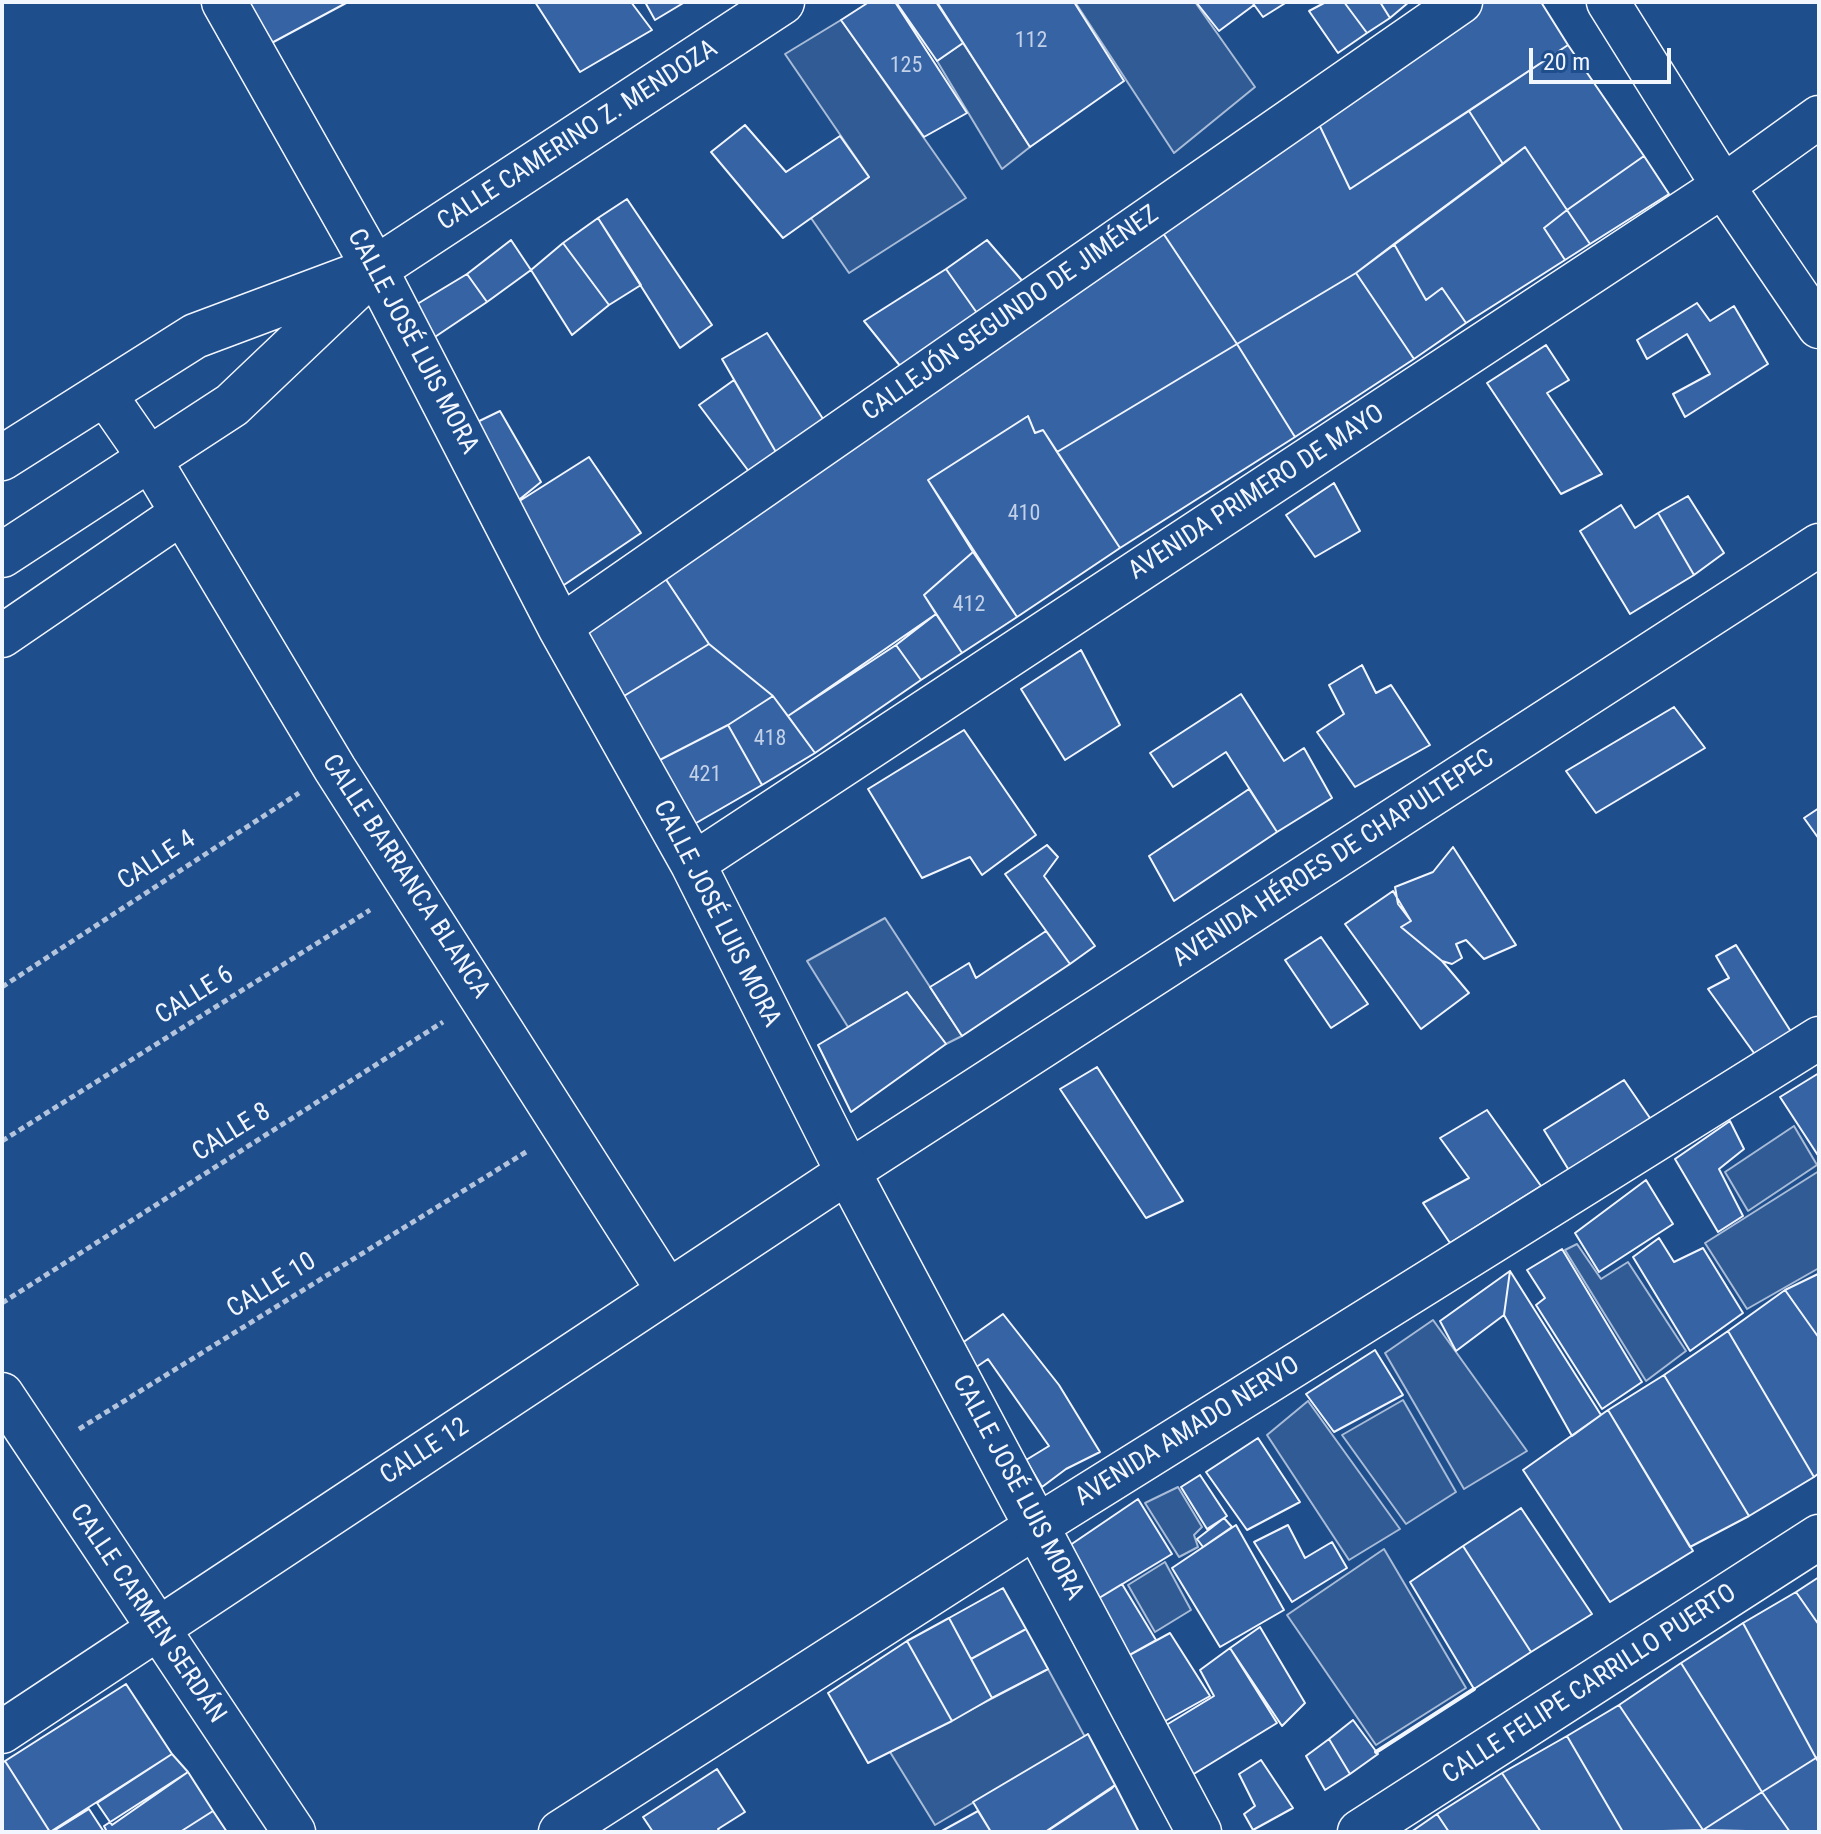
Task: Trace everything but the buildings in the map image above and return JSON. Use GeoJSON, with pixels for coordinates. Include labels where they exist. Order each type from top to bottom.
{"type":"FeatureCollection","features":[{"type":"Feature","properties":{"kind":"main road","name":"CALLE JOSÉ LUIS MORA"},"geometry":{"type":"LineString","coordinates":[[224,2],[375,269],[560,627],[693,864],[848,1172],[1199,1832]]}},
{"type":"Feature","properties":{"kind":"main road","name":"CALLE CAMERINO Z. MENDOZA"},"geometry":{"type":"LineString","coordinates":[[375,269],[782,2]]}},
{"type":"Feature","properties":{"kind":"main road"},"geometry":{"type":"LineString","coordinates":[[2,458],[195,336],[375,269]]}},
{"type":"Feature","properties":{"kind":"main road"},"geometry":{"type":"LineString","coordinates":[[2,555],[232,405],[375,269]]}},
{"type":"Feature","properties":{"kind":"main road","name":"CALLE FELIPE CARRILLO PUERTO"},"geometry":{"type":"LineString","coordinates":[[1360,1832],[1819,1537]]}},
{"type":"Feature","properties":{"kind":"street","name":"CALLEJÓN SEGUNDO DE JIMÉNEZ"},"geometry":{"type":"LineString","coordinates":[[560,627],[1461,2]]}},
{"type":"Feature","properties":{"kind":"street"},"geometry":{"type":"LineString","coordinates":[[1608,2],[1723,186],[1819,327]]}},
{"type":"Feature","properties":{"kind":"street","name":"AVENIDA PRIMERO DE MAYO"},"geometry":{"type":"LineString","coordinates":[[693,864],[1723,186],[1819,117]]}},
{"type":"Feature","properties":{"kind":"street","name":"CALLE BARRANCA BLANCA"},"geometry":{"type":"LineString","coordinates":[[104,393],[149,458],[335,769],[668,1291]]}},
{"type":"Feature","properties":{"kind":"street"},"geometry":{"type":"LineString","coordinates":[[2,636],[182,513]]}},
{"type":"Feature","properties":{"kind":"street","name":"AVENIDA HÉROES DE CHAPULTEPEC"},"geometry":{"type":"LineString","coordinates":[[848,1172],[1819,545]]}},
{"type":"Feature","properties":{"kind":"street","name":"AVENIDA AMADO NERVO"},"geometry":{"type":"LineString","coordinates":[[560,1832],[1037,1526],[1819,1038]]}},
{"type":"Feature","properties":{"kind":"street","name":"CALLE 12"},"geometry":{"type":"LineString","coordinates":[[2,1732],[848,1172]]}},
{"type":"Feature","properties":{"kind":"street","name":"CALLE CARMEN SERDÁN"},"geometry":{"type":"LineString","coordinates":[[2,1394],[156,1630],[294,1832]]}},
{"type":"Feature","properties":{"kind":"path","name":"CALLE 4"},"geometry":{"type":"LineString","coordinates":[[2,987],[335,769]]}},
{"type":"Feature","properties":{"kind":"path","name":"CALLE 6"},"geometry":{"type":"LineString","coordinates":[[2,1141],[410,884]]}},
{"type":"Feature","properties":{"kind":"path","name":"CALLE 8"},"geometry":{"type":"LineString","coordinates":[[2,1303],[483,997]]}},
{"type":"Feature","properties":{"kind":"path","name":"CALLE 10"},"geometry":{"type":"LineString","coordinates":[[41,1454],[564,1128]]}},
{"type":"Feature","properties":{"kind":"shaded area"},"geometry":{"type":"Polygon","coordinates":[[[1075,2],[1195,2],[1255,87],[1174,153],[1075,2]]]}},
{"type":"Feature","properties":{"kind":"shaded area"},"geometry":{"type":"Polygon","coordinates":[[[841,20],[966,198],[849,273],[811,218],[869,177],[785,54],[841,20]]]}},
{"type":"Feature","properties":{"kind":"shaded area"},"geometry":{"type":"Polygon","coordinates":[[[963,43],[1030,147],[1002,169],[937,61],[963,43]]]}},
{"type":"Feature","properties":{"kind":"shaded area"},"geometry":{"type":"Polygon","coordinates":[[[885,918],[962,1036],[946,1044],[907,992],[848,1027],[807,961],[885,918]]]}},
{"type":"Feature","properties":{"kind":"shaded area"},"geometry":{"type":"Polygon","coordinates":[[[1794,1126],[1817,1165],[1748,1211],[1725,1172],[1794,1126]]]}},
{"type":"Feature","properties":{"kind":"shaded area"},"geometry":{"type":"Polygon","coordinates":[[[1819,1171],[1819,1268],[1747,1309],[1705,1243],[1819,1171]]]}},
{"type":"Feature","properties":{"kind":"shaded area"},"geometry":{"type":"Polygon","coordinates":[[[1577,1244],[1601,1279],[1628,1262],[1686,1351],[1646,1381],[1565,1250],[1577,1244]]]}},
{"type":"Feature","properties":{"kind":"shaded area"},"geometry":{"type":"Polygon","coordinates":[[[1433,1320],[1527,1451],[1464,1489],[1385,1353],[1433,1320]]]}},
{"type":"Feature","properties":{"kind":"shaded area"},"geometry":{"type":"Polygon","coordinates":[[[1403,1400],[1456,1492],[1406,1524],[1342,1435],[1403,1400]]]}},
{"type":"Feature","properties":{"kind":"shaded area"},"geometry":{"type":"Polygon","coordinates":[[[1308,1401],[1400,1529],[1349,1560],[1267,1435],[1308,1401]]]}},
{"type":"Feature","properties":{"kind":"shaded area"},"geometry":{"type":"Polygon","coordinates":[[[1178,1487],[1202,1527],[1194,1535],[1198,1547],[1179,1557],[1145,1503],[1178,1487]]]}},
{"type":"Feature","properties":{"kind":"shaded area"},"geometry":{"type":"Polygon","coordinates":[[[1384,1549],[1466,1688],[1376,1745],[1287,1615],[1384,1549]]]}},
{"type":"Feature","properties":{"kind":"shaded area"},"geometry":{"type":"Polygon","coordinates":[[[1165,1562],[1191,1610],[1155,1632],[1128,1585],[1165,1562]]]}},
{"type":"Feature","properties":{"kind":"shaded area"},"geometry":{"type":"Polygon","coordinates":[[[1048,1669],[1085,1737],[935,1825],[890,1752],[1048,1669]]]}},
{"type":"Feature","properties":{"kind":"wall"},"geometry":{"type":"LineString","coordinates":[[1376,1752],[1474,1689]]}}]}
